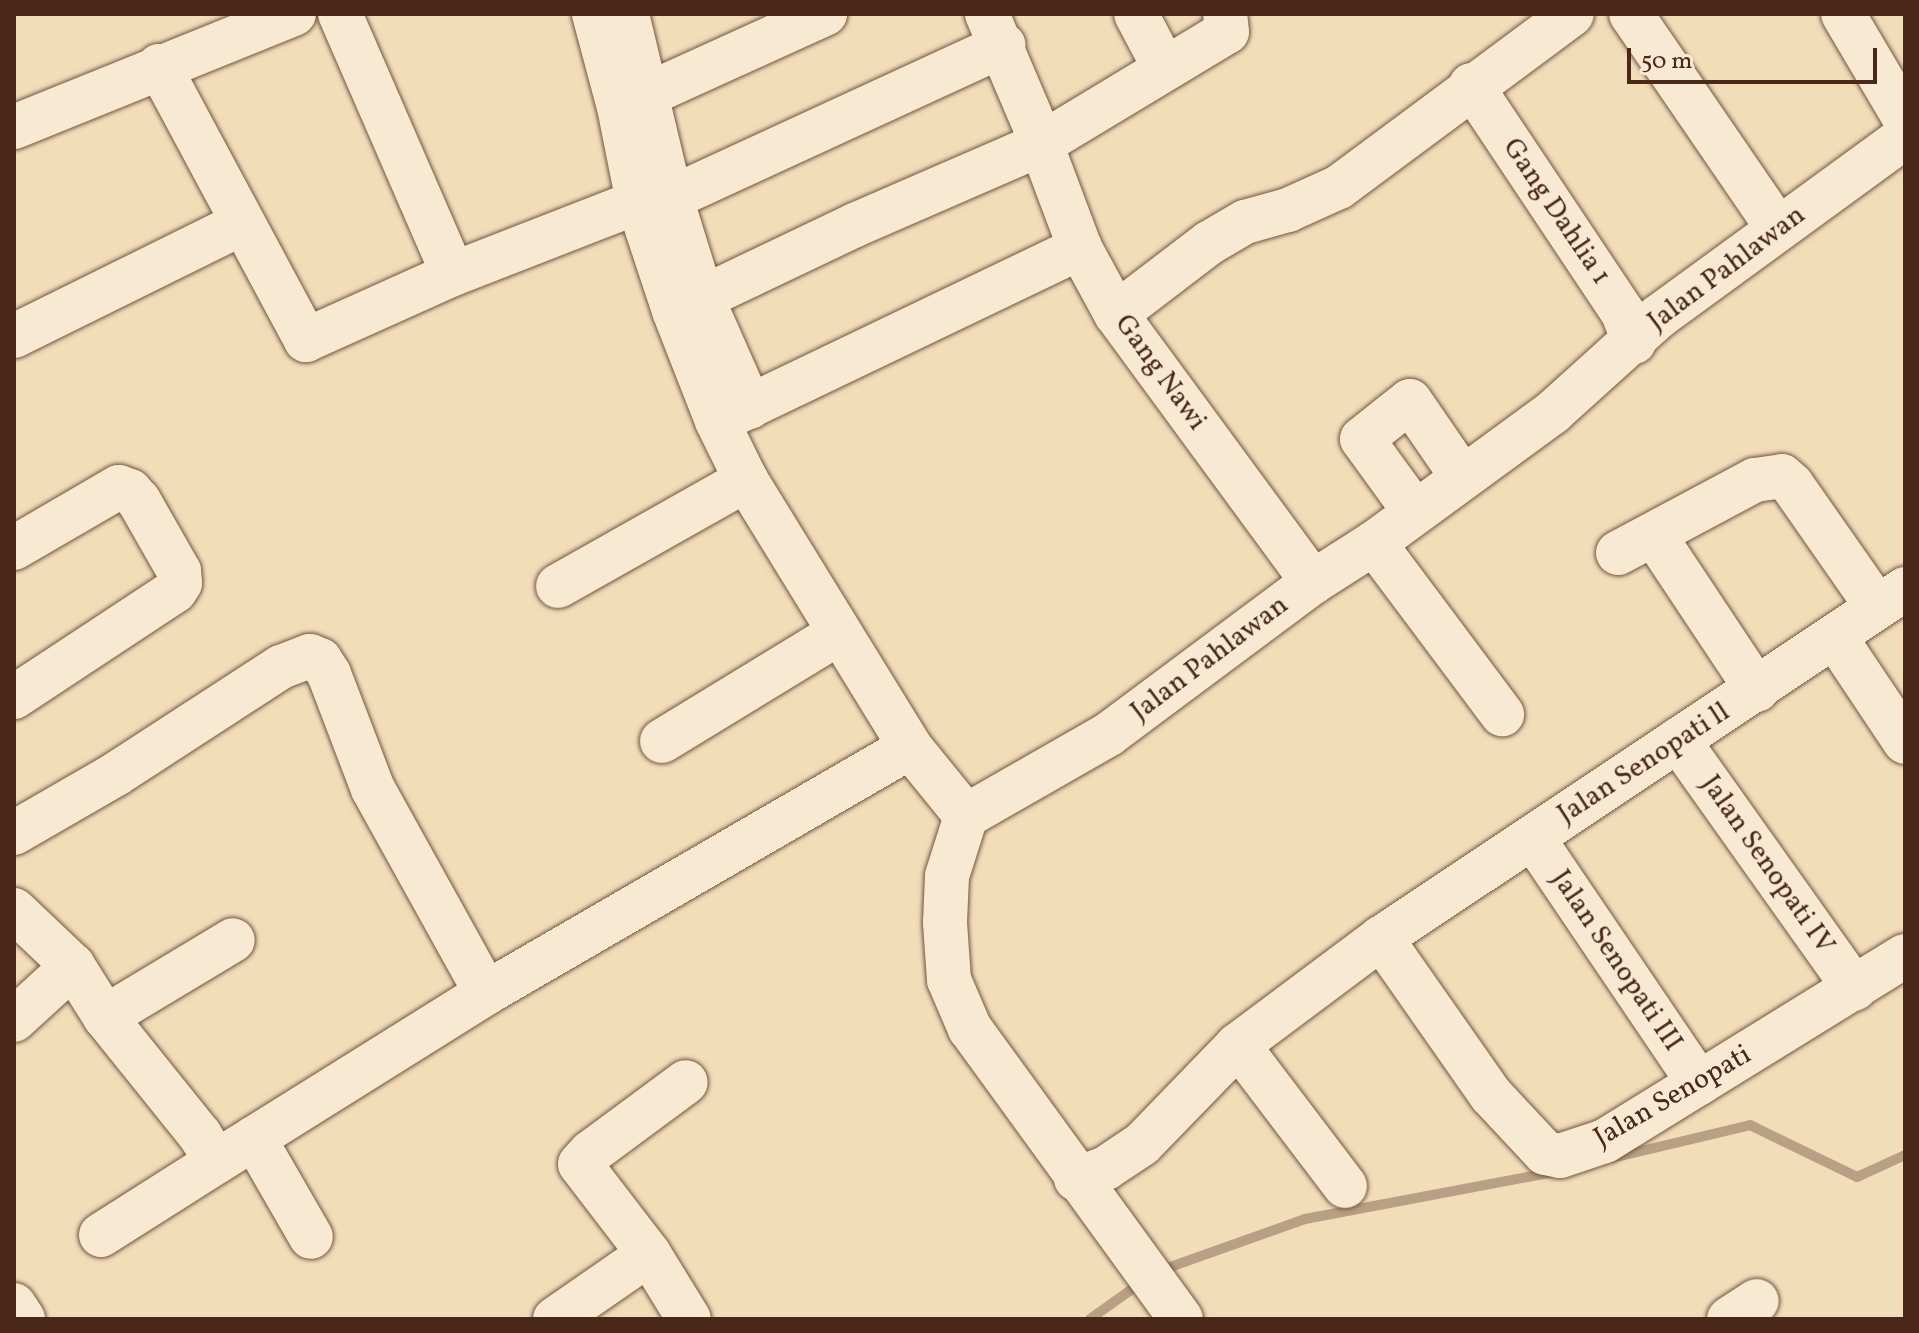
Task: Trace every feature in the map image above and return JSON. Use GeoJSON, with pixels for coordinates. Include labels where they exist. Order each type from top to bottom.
{"type":"FeatureCollection","features":[{"type":"Feature","properties":{"kind":"street"},"geometry":{"type":"LineString","coordinates":[[14,127],[294,14]]}},
{"type":"Feature","properties":{"kind":"street"},"geometry":{"type":"LineString","coordinates":[[340,14],[453,274]]}},
{"type":"Feature","properties":{"kind":"street"},"geometry":{"type":"LineString","coordinates":[[594,14],[619,107],[655,200],[702,298],[733,414],[746,480],[910,747],[966,816],[947,876],[945,923],[949,980],[970,1029],[1076,1179],[1181,1319]]}},
{"type":"Feature","properties":{"kind":"street"},"geometry":{"type":"LineString","coordinates":[[627,14],[644,96],[655,200],[674,311],[733,414]]}},
{"type":"Feature","properties":{"kind":"street"},"geometry":{"type":"LineString","coordinates":[[644,96],[825,14]]}},
{"type":"Feature","properties":{"kind":"street"},"geometry":{"type":"LineString","coordinates":[[1136,14],[1164,67]]}},
{"type":"Feature","properties":{"kind":"street"},"geometry":{"type":"LineString","coordinates":[[702,298],[1039,137],[1227,32],[1225,14]]}},
{"type":"Feature","properties":{"kind":"street"},"geometry":{"type":"LineString","coordinates":[[1116,314],[1221,236],[1245,222],[1288,210],[1339,187],[1471,85],[1572,14]]}},
{"type":"Feature","properties":{"kind":"street"},"geometry":{"type":"LineString","coordinates":[[1631,14],[1778,229]]}},
{"type":"Feature","properties":{"kind":"street"},"geometry":{"type":"LineString","coordinates":[[1843,14],[1905,119]]}},
{"type":"Feature","properties":{"kind":"street"},"geometry":{"type":"LineString","coordinates":[[159,66],[306,340],[453,274],[655,200],[995,29]]}},
{"type":"Feature","properties":{"kind":"street","name":"Gang Nawi"},"geometry":{"type":"LineString","coordinates":[[995,29],[1080,248],[1116,314],[1313,582]]}},
{"type":"Feature","properties":{"kind":"street","name":"Gang Dahlia 1"},"geometry":{"type":"LineString","coordinates":[[1471,85],[1623,313],[1634,342]]}},
{"type":"Feature","properties":{"kind":"street","name":"Jalan Pahlawan"},"geometry":{"type":"LineString","coordinates":[[966,816],[1109,734],[1313,582],[1374,543],[1553,412],[1634,342],[1658,317],[1905,137]]}},
{"type":"Feature","properties":{"kind":"street"},"geometry":{"type":"LineString","coordinates":[[14,336],[243,223]]}},
{"type":"Feature","properties":{"kind":"street"},"geometry":{"type":"LineString","coordinates":[[733,414],[1080,248]]}},
{"type":"Feature","properties":{"kind":"street"},"geometry":{"type":"LineString","coordinates":[[1415,512],[1362,439],[1410,401],[1463,478]]}},
{"type":"Feature","properties":{"kind":"street"},"geometry":{"type":"LineString","coordinates":[[1757,690],[1636,544],[1755,480],[1782,476],[1891,598]]}},
{"type":"Feature","properties":{"kind":"street"},"geometry":{"type":"LineString","coordinates":[[558,586],[746,480]]}},
{"type":"Feature","properties":{"kind":"street"},"geometry":{"type":"LineString","coordinates":[[14,548],[119,487],[130,491],[139,501],[179,571],[180,583],[175,591],[14,697]]}},
{"type":"Feature","properties":{"kind":"street"},"geometry":{"type":"LineString","coordinates":[[1374,543],[1502,714]]}},
{"type":"Feature","properties":{"kind":"street","name":"Jalan Senopati ll"},"geometry":{"type":"LineString","coordinates":[[1076,1179],[1106,1168],[1142,1144],[1238,1045],[1381,938],[1891,598]]}},
{"type":"Feature","properties":{"kind":"street"},"geometry":{"type":"LineString","coordinates":[[662,741],[839,633]]}},
{"type":"Feature","properties":{"kind":"street"},"geometry":{"type":"LineString","coordinates":[[1835,637],[1905,742]]}},
{"type":"Feature","properties":{"kind":"street"},"geometry":{"type":"LineString","coordinates":[[14,833],[116,774],[281,667],[310,656],[320,660],[329,674],[373,789],[486,993]]}},
{"type":"Feature","properties":{"kind":"street","name":"Jalan Senopati IV"},"geometry":{"type":"LineString","coordinates":[[1678,740],[1855,989]]}},
{"type":"Feature","properties":{"kind":"street"},"geometry":{"type":"LineString","coordinates":[[101,1235],[486,993],[910,747]]}},
{"type":"Feature","properties":{"kind":"street","name":"Jalan Senopati III"},"geometry":{"type":"LineString","coordinates":[[1533,838],[1699,1083]]}},
{"type":"Feature","properties":{"kind":"street"},"geometry":{"type":"LineString","coordinates":[[14,910],[73,966],[105,1017],[200,1135],[216,1162]]}},
{"type":"Feature","properties":{"kind":"street","name":"Jalan Senopati"},"geometry":{"type":"LineString","coordinates":[[1381,938],[1491,1095],[1545,1153],[1560,1156],[1605,1141],[1905,956]]}},
{"type":"Feature","properties":{"kind":"street"},"geometry":{"type":"LineString","coordinates":[[105,1017],[233,940]]}},
{"type":"Feature","properties":{"kind":"street"},"geometry":{"type":"LineString","coordinates":[[14,1020],[73,966]]}},
{"type":"Feature","properties":{"kind":"street"},"geometry":{"type":"LineString","coordinates":[[1238,1045],[1345,1186]]}},
{"type":"Feature","properties":{"kind":"street"},"geometry":{"type":"LineString","coordinates":[[686,1082],[590,1153],[580,1164],[649,1254],[689,1319]]}},
{"type":"Feature","properties":{"kind":"street"},"geometry":{"type":"LineString","coordinates":[[254,1138],[311,1237]]}},
{"type":"Feature","properties":{"kind":"street"},"geometry":{"type":"LineString","coordinates":[[555,1319],[649,1254]]}},
{"type":"Feature","properties":{"kind":"street"},"geometry":{"type":"LineString","coordinates":[[14,1305],[23,1319]]}},
{"type":"Feature","properties":{"kind":"waterway"},"geometry":{"type":"LineString","coordinates":[[1612,1158],[1750,1125],[1857,1177],[1905,1155]]}},
{"type":"Feature","properties":{"kind":"waterway"},"geometry":{"type":"LineString","coordinates":[[1159,1271],[1305,1219],[1553,1172]]}},
{"type":"Feature","properties":{"kind":"waterway"},"geometry":{"type":"LineString","coordinates":[[1090,1319],[1142,1282]]}}]}
